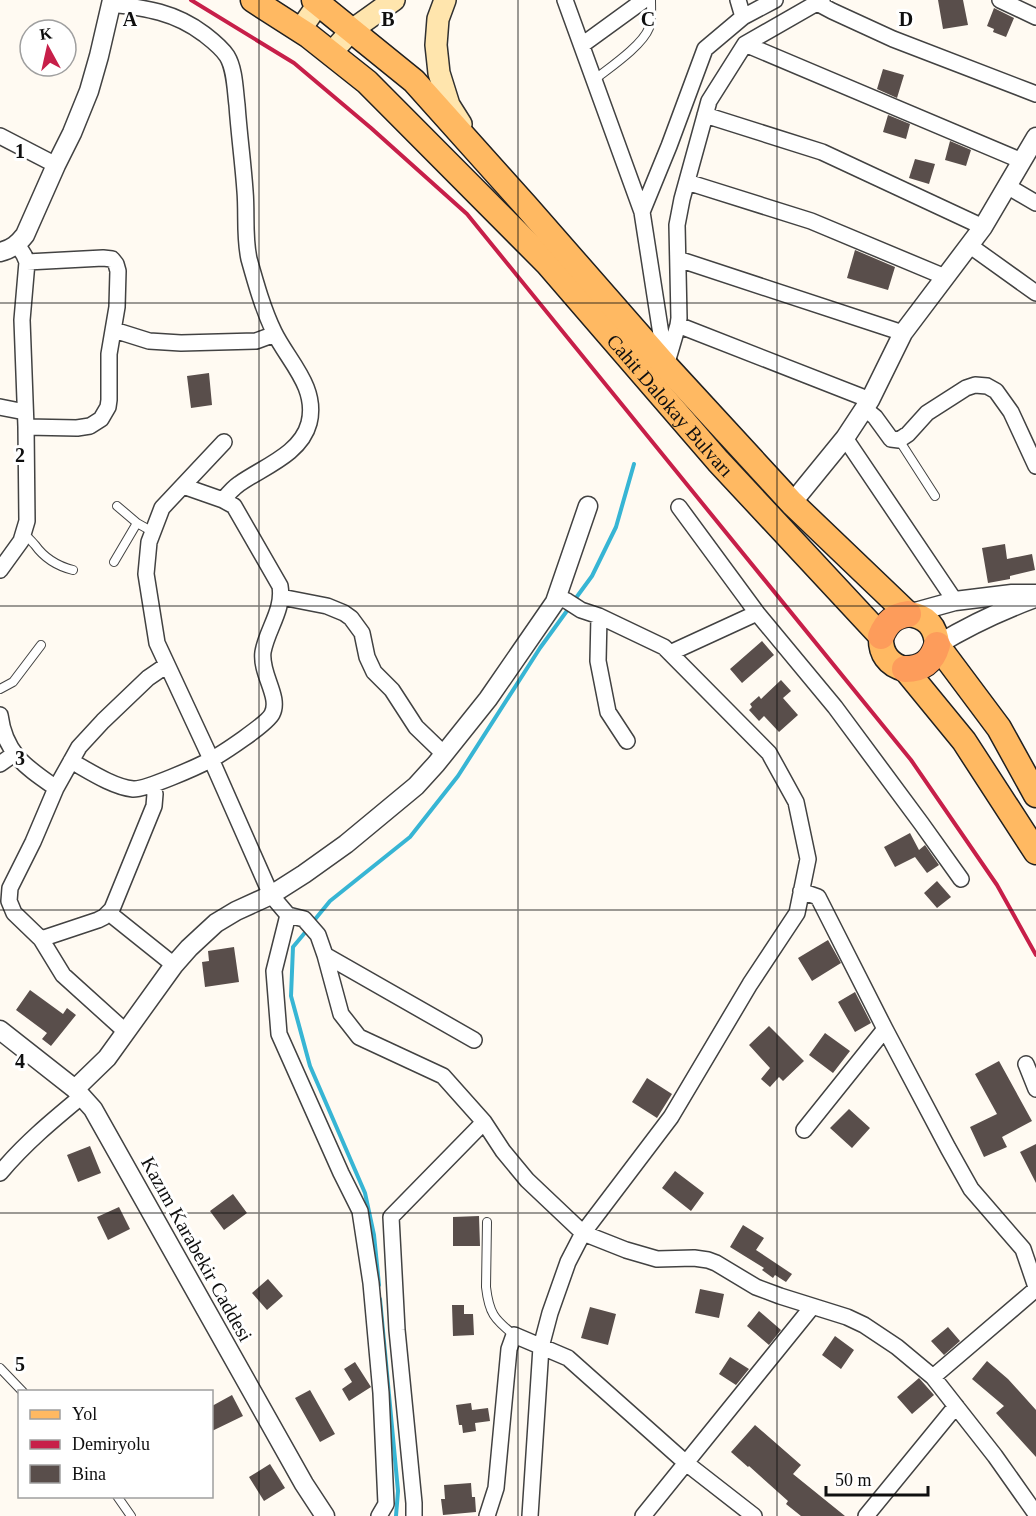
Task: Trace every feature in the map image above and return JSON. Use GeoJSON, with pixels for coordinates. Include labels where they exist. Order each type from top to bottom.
{"type":"FeatureCollection","features":[{"type":"Feature","properties":{"kind":"highway"},"geometry":{"type":"LineString","coordinates":[[881,636],[891,620],[899,615],[908,614]]}},
{"type":"Feature","properties":{"kind":"highway"},"geometry":{"type":"LineString","coordinates":[[905,669],[914,669],[929,661],[937,645]]}},
{"type":"Feature","properties":{"kind":"main road","name":"Cahit Dalokay Bulvarı"},"geometry":{"type":"LineString","coordinates":[[253,0],[300,30],[375,90],[547,262],[718,461],[881,636],[882,652],[886,659],[905,669],[964,741],[1036,852]]}},
{"type":"Feature","properties":{"kind":"main road"},"geometry":{"type":"LineString","coordinates":[[331,53],[352,30],[394,0]]}},
{"type":"Feature","properties":{"kind":"main road"},"geometry":{"type":"LineString","coordinates":[[445,0],[437,28],[439,73],[449,105],[483,157]]}},
{"type":"Feature","properties":{"kind":"main road","name":"Cahit Dalokay Bulvarı"},"geometry":{"type":"LineString","coordinates":[[318,1],[414,81],[666,366],[792,503],[908,614],[929,622],[934,629],[937,645],[999,728],[1036,795]]}},
{"type":"Feature","properties":{"kind":"main road"},"geometry":{"type":"LineString","coordinates":[[300,30],[318,1]]}},
{"type":"Feature","properties":{"kind":"street"},"geometry":{"type":"LineString","coordinates":[[565,0],[642,212],[666,366]]}},
{"type":"Feature","properties":{"kind":"street"},"geometry":{"type":"LineString","coordinates":[[582,45],[644,0]]}},
{"type":"Feature","properties":{"kind":"street"},"geometry":{"type":"LineString","coordinates":[[738,0],[743,17]]}},
{"type":"Feature","properties":{"kind":"street"},"geometry":{"type":"LineString","coordinates":[[642,212],[705,48],[743,17],[775,0]]}},
{"type":"Feature","properties":{"kind":"street"},"geometry":{"type":"LineString","coordinates":[[1000,0],[1036,17]]}},
{"type":"Feature","properties":{"kind":"street"},"geometry":{"type":"LineString","coordinates":[[666,366],[678,325],[677,225],[687,182],[709,101],[745,44],[819,1],[832,11],[893,39],[1036,94]]}},
{"type":"Feature","properties":{"kind":"street"},"geometry":{"type":"LineString","coordinates":[[0,252],[17,244],[25,235],[72,133],[89,90],[111,2],[172,15],[194,26],[217,44],[229,59],[236,94],[248,256],[260,297],[275,334],[307,388],[311,407],[305,434],[295,447],[237,486],[223,500]]}},
{"type":"Feature","properties":{"kind":"street"},"geometry":{"type":"LineString","coordinates":[[745,44],[1022,161]]}},
{"type":"Feature","properties":{"kind":"street"},"geometry":{"type":"LineString","coordinates":[[705,115],[822,152],[983,227]]}},
{"type":"Feature","properties":{"kind":"street"},"geometry":{"type":"LineString","coordinates":[[0,135],[56,165]]}},
{"type":"Feature","properties":{"kind":"street"},"geometry":{"type":"LineString","coordinates":[[792,503],[845,438],[867,405],[903,333],[983,227],[1036,137]]}},
{"type":"Feature","properties":{"kind":"street"},"geometry":{"type":"LineString","coordinates":[[687,182],[811,220],[945,277]]}},
{"type":"Feature","properties":{"kind":"street"},"geometry":{"type":"LineString","coordinates":[[1007,186],[1036,203]]}},
{"type":"Feature","properties":{"kind":"street"},"geometry":{"type":"LineString","coordinates":[[0,570],[18,548],[27,521],[22,320],[27,262],[17,244]]}},
{"type":"Feature","properties":{"kind":"street"},"geometry":{"type":"LineString","coordinates":[[969,245],[1036,293]]}},
{"type":"Feature","properties":{"kind":"street"},"geometry":{"type":"LineString","coordinates":[[26,428],[84,427],[96,423],[108,407],[110,400],[109,354],[117,307],[118,271],[117,264],[103,258],[27,262]]}},
{"type":"Feature","properties":{"kind":"street"},"geometry":{"type":"LineString","coordinates":[[678,259],[903,333]]}},
{"type":"Feature","properties":{"kind":"street"},"geometry":{"type":"LineString","coordinates":[[678,325],[867,405],[891,439],[899,440],[908,434],[927,414],[966,388],[975,385],[987,386],[996,391],[1011,412],[1034,458]]}},
{"type":"Feature","properties":{"kind":"street"},"geometry":{"type":"LineString","coordinates":[[114,330],[149,341],[181,343],[256,341],[275,334]]}},
{"type":"Feature","properties":{"kind":"street"},"geometry":{"type":"LineString","coordinates":[[0,407],[25,412]]}},
{"type":"Feature","properties":{"kind":"street"},"geometry":{"type":"LineString","coordinates":[[845,438],[956,602]]}},
{"type":"Feature","properties":{"kind":"street"},"geometry":{"type":"LineString","coordinates":[[224,442],[162,508],[149,542],[146,574],[157,643],[271,895],[288,915],[304,919],[318,935],[340,1014],[359,1037],[443,1076],[484,1122],[527,1180],[583,1233],[657,1259],[708,1260],[756,1287],[847,1317],[864,1325],[897,1347],[933,1377],[995,1456],[1036,1514]]}},
{"type":"Feature","properties":{"kind":"street"},"geometry":{"type":"LineString","coordinates":[[71,761],[122,788],[137,790],[211,759],[259,727],[271,715],[274,706],[273,696],[265,675],[263,653],[277,614],[281,597],[280,586],[234,506],[183,486]]}},
{"type":"Feature","properties":{"kind":"street"},"geometry":{"type":"LineString","coordinates":[[562,599],[588,506]]}},
{"type":"Feature","properties":{"kind":"street"},"geometry":{"type":"LineString","coordinates":[[679,507],[758,613],[835,707],[961,879]]}},
{"type":"Feature","properties":{"kind":"street"},"geometry":{"type":"LineString","coordinates":[[908,614],[956,602],[1012,594],[1036,596]]}},
{"type":"Feature","properties":{"kind":"street"},"geometry":{"type":"LineString","coordinates":[[937,645],[962,629],[1036,596]]}},
{"type":"Feature","properties":{"kind":"street"},"geometry":{"type":"LineString","coordinates":[[281,597],[327,606],[351,618],[362,633],[367,657],[374,672],[392,690],[416,727],[444,754]]}},
{"type":"Feature","properties":{"kind":"street"},"geometry":{"type":"LineString","coordinates":[[530,1516],[541,1347],[568,1262],[583,1233],[670,1117],[750,984],[797,912],[808,859],[795,802],[769,753],[664,647],[599,616],[581,610],[562,599]]}},
{"type":"Feature","properties":{"kind":"street"},"geometry":{"type":"LineString","coordinates":[[0,1173],[16,1153],[79,1092],[189,948],[216,923],[271,895],[312,868],[416,786],[488,699],[555,602],[562,599]]}},
{"type":"Feature","properties":{"kind":"street"},"geometry":{"type":"LineString","coordinates":[[670,653],[758,613]]}},
{"type":"Feature","properties":{"kind":"street"},"geometry":{"type":"LineString","coordinates":[[599,616],[598,661],[608,712],[627,741]]}},
{"type":"Feature","properties":{"kind":"street"},"geometry":{"type":"LineString","coordinates":[[125,1031],[63,975],[41,939],[14,913],[5,894],[33,842],[56,788],[79,747],[148,678],[167,665]]}},
{"type":"Feature","properties":{"kind":"street"},"geometry":{"type":"LineString","coordinates":[[0,715],[6,738],[14,754],[26,767],[56,788]]}},
{"type":"Feature","properties":{"kind":"street"},"geometry":{"type":"LineString","coordinates":[[0,764],[14,754]]}},
{"type":"Feature","properties":{"kind":"street"},"geometry":{"type":"LineString","coordinates":[[41,939],[98,920],[109,913],[115,904],[154,806],[155,794],[152,785]]}},
{"type":"Feature","properties":{"kind":"street"},"geometry":{"type":"LineString","coordinates":[[801,891],[818,897],[885,1029],[971,1189],[1023,1249],[1036,1288],[933,1377]]}},
{"type":"Feature","properties":{"kind":"street"},"geometry":{"type":"LineString","coordinates":[[109,913],[174,965]]}},
{"type":"Feature","properties":{"kind":"street"},"geometry":{"type":"LineString","coordinates":[[288,915],[274,971],[279,1034],[360,1211],[371,1283],[381,1393],[386,1504],[379,1516]]}},
{"type":"Feature","properties":{"kind":"street"},"geometry":{"type":"LineString","coordinates":[[325,955],[474,1040]]}},
{"type":"Feature","properties":{"kind":"street"},"geometry":{"type":"LineString","coordinates":[[804,1130],[885,1029]]}},
{"type":"Feature","properties":{"kind":"street","name":"Kazım Karabekir Caddesi"},"geometry":{"type":"LineString","coordinates":[[0,1030],[79,1092],[93,1109],[304,1484],[325,1516]]}},
{"type":"Feature","properties":{"kind":"street"},"geometry":{"type":"LineString","coordinates":[[1026,1064],[1036,1089]]}},
{"type":"Feature","properties":{"kind":"street"},"geometry":{"type":"LineString","coordinates":[[414,1516],[397,1330],[391,1217],[484,1122]]}},
{"type":"Feature","properties":{"kind":"street"},"geometry":{"type":"LineString","coordinates":[[643,1516],[812,1307]]}},
{"type":"Feature","properties":{"kind":"street"},"geometry":{"type":"LineString","coordinates":[[487,1516],[496,1488],[509,1349],[514,1335],[568,1358],[686,1463],[754,1516]]}},
{"type":"Feature","properties":{"kind":"street"},"geometry":{"type":"LineString","coordinates":[[866,1516],[956,1406]]}},
{"type":"Feature","properties":{"kind":"lane"},"geometry":{"type":"LineString","coordinates":[[594,80],[637,45],[648,29],[651,0]]}},
{"type":"Feature","properties":{"kind":"lane"},"geometry":{"type":"LineString","coordinates":[[899,440],[935,496]]}},
{"type":"Feature","properties":{"kind":"lane"},"geometry":{"type":"LineString","coordinates":[[117,506],[137,523],[153,532]]}},
{"type":"Feature","properties":{"kind":"lane"},"geometry":{"type":"LineString","coordinates":[[114,561],[137,523]]}},
{"type":"Feature","properties":{"kind":"lane"},"geometry":{"type":"LineString","coordinates":[[24,535],[30,538],[46,558],[56,565],[73,570]]}},
{"type":"Feature","properties":{"kind":"lane"},"geometry":{"type":"LineString","coordinates":[[0,689],[13,682],[41,645]]}},
{"type":"Feature","properties":{"kind":"lane"},"geometry":{"type":"LineString","coordinates":[[488,1222],[487,1297],[497,1321],[514,1335]]}},
{"type":"Feature","properties":{"kind":"lane"},"geometry":{"type":"LineString","coordinates":[[0,1368],[21,1390]]}},
{"type":"Feature","properties":{"kind":"lane"},"geometry":{"type":"LineString","coordinates":[[118,1498],[131,1516]]}},
{"type":"Feature","properties":{"kind":"building"},"geometry":{"type":"Polygon","coordinates":[[[938,0],[963,0],[968,25],[943,29],[938,0]]]}},
{"type":"Feature","properties":{"kind":"building"},"geometry":{"type":"Polygon","coordinates":[[[994,8],[1014,18],[1006,37],[993,32],[994,29],[987,26],[994,8]]]}},
{"type":"Feature","properties":{"kind":"building"},"geometry":{"type":"Polygon","coordinates":[[[883,69],[904,75],[897,98],[877,89],[883,69]]]}},
{"type":"Feature","properties":{"kind":"building"},"geometry":{"type":"Polygon","coordinates":[[[888,115],[910,124],[906,139],[883,132],[888,115]]]}},
{"type":"Feature","properties":{"kind":"building"},"geometry":{"type":"Polygon","coordinates":[[[950,141],[971,150],[966,166],[945,160],[950,141]]]}},
{"type":"Feature","properties":{"kind":"building"},"geometry":{"type":"Polygon","coordinates":[[[915,159],[935,164],[929,184],[909,178],[915,159]]]}},
{"type":"Feature","properties":{"kind":"building"},"geometry":{"type":"Polygon","coordinates":[[[855,250],[895,267],[888,290],[847,278],[855,250]]]}},
{"type":"Feature","properties":{"kind":"building"},"geometry":{"type":"Polygon","coordinates":[[[209,373],[212,405],[191,408],[187,376],[209,373]]]}},
{"type":"Feature","properties":{"kind":"building"},"geometry":{"type":"Polygon","coordinates":[[[1005,544],[1007,559],[1032,554],[1035,570],[1010,576],[1010,579],[988,583],[982,548],[1005,544]]]}},
{"type":"Feature","properties":{"kind":"building"},"geometry":{"type":"Polygon","coordinates":[[[762,641],[774,655],[742,683],[730,669],[762,641]]]}},
{"type":"Feature","properties":{"kind":"building"},"geometry":{"type":"Polygon","coordinates":[[[781,680],[791,691],[783,698],[798,715],[779,732],[764,716],[759,721],[749,710],[752,707],[750,704],[759,696],[761,699],[781,680]]]}},
{"type":"Feature","properties":{"kind":"building"},"geometry":{"type":"Polygon","coordinates":[[[910,833],[919,850],[925,845],[939,865],[927,873],[915,857],[895,867],[884,847],[910,833]]]}},
{"type":"Feature","properties":{"kind":"building"},"geometry":{"type":"Polygon","coordinates":[[[937,881],[951,897],[937,908],[924,893],[937,881]]]}},
{"type":"Feature","properties":{"kind":"building"},"geometry":{"type":"Polygon","coordinates":[[[828,940],[841,963],[812,981],[798,958],[828,940]]]}},
{"type":"Feature","properties":{"kind":"building"},"geometry":{"type":"Polygon","coordinates":[[[234,947],[239,982],[205,987],[202,962],[209,961],[208,951],[234,947]]]}},
{"type":"Feature","properties":{"kind":"building"},"geometry":{"type":"Polygon","coordinates":[[[30,990],[63,1014],[67,1008],[76,1015],[51,1046],[42,1039],[47,1033],[16,1010],[30,990]]]}},
{"type":"Feature","properties":{"kind":"building"},"geometry":{"type":"Polygon","coordinates":[[[855,992],[871,1023],[855,1032],[838,1002],[855,992]]]}},
{"type":"Feature","properties":{"kind":"building"},"geometry":{"type":"Polygon","coordinates":[[[769,1026],[804,1061],[783,1081],[779,1077],[770,1087],[761,1079],[770,1068],[749,1045],[769,1026]]]}},
{"type":"Feature","properties":{"kind":"building"},"geometry":{"type":"Polygon","coordinates":[[[825,1033],[850,1051],[833,1073],[809,1055],[825,1033]]]}},
{"type":"Feature","properties":{"kind":"building"},"geometry":{"type":"Polygon","coordinates":[[[999,1061],[1032,1121],[1002,1137],[1007,1147],[984,1157],[970,1127],[997,1114],[975,1074],[999,1061]]]}},
{"type":"Feature","properties":{"kind":"building"},"geometry":{"type":"Polygon","coordinates":[[[647,1078],[672,1094],[657,1118],[632,1102],[647,1078]]]}},
{"type":"Feature","properties":{"kind":"building"},"geometry":{"type":"Polygon","coordinates":[[[849,1109],[870,1128],[852,1148],[830,1128],[849,1109]]]}},
{"type":"Feature","properties":{"kind":"building"},"geometry":{"type":"Polygon","coordinates":[[[1036,1144],[1036,1183],[1020,1152],[1036,1144]]]}},
{"type":"Feature","properties":{"kind":"building"},"geometry":{"type":"Polygon","coordinates":[[[90,1146],[101,1173],[78,1182],[67,1155],[90,1146]]]}},
{"type":"Feature","properties":{"kind":"building"},"geometry":{"type":"Polygon","coordinates":[[[675,1171],[704,1193],[691,1211],[662,1188],[675,1171]]]}},
{"type":"Feature","properties":{"kind":"building"},"geometry":{"type":"Polygon","coordinates":[[[233,1194],[247,1213],[224,1230],[210,1211],[233,1194]]]}},
{"type":"Feature","properties":{"kind":"building"},"geometry":{"type":"Polygon","coordinates":[[[119,1207],[130,1229],[108,1240],[97,1217],[119,1207]]]}},
{"type":"Feature","properties":{"kind":"building"},"geometry":{"type":"Polygon","coordinates":[[[479,1216],[480,1246],[453,1246],[453,1217],[479,1216]]]}},
{"type":"Feature","properties":{"kind":"building"},"geometry":{"type":"Polygon","coordinates":[[[743,1225],[764,1238],[756,1250],[792,1274],[786,1282],[775,1275],[773,1278],[762,1270],[764,1268],[730,1247],[743,1225]]]}},
{"type":"Feature","properties":{"kind":"building"},"geometry":{"type":"Polygon","coordinates":[[[268,1279],[283,1296],[267,1310],[252,1293],[268,1279]]]}},
{"type":"Feature","properties":{"kind":"building"},"geometry":{"type":"Polygon","coordinates":[[[700,1289],[724,1294],[719,1318],[695,1313],[700,1289]]]}},
{"type":"Feature","properties":{"kind":"building"},"geometry":{"type":"Polygon","coordinates":[[[452,1305],[464,1305],[464,1314],[473,1314],[474,1335],[453,1336],[452,1305]]]}},
{"type":"Feature","properties":{"kind":"building"},"geometry":{"type":"Polygon","coordinates":[[[590,1307],[616,1314],[608,1345],[581,1338],[590,1307]]]}},
{"type":"Feature","properties":{"kind":"building"},"geometry":{"type":"Polygon","coordinates":[[[759,1311],[781,1330],[769,1345],[747,1326],[759,1311]]]}},
{"type":"Feature","properties":{"kind":"building"},"geometry":{"type":"Polygon","coordinates":[[[948,1327],[960,1341],[944,1355],[931,1341],[948,1327]]]}},
{"type":"Feature","properties":{"kind":"building"},"geometry":{"type":"Polygon","coordinates":[[[835,1336],[854,1350],[841,1369],[822,1355],[835,1336]]]}},
{"type":"Feature","properties":{"kind":"building"},"geometry":{"type":"Polygon","coordinates":[[[730,1357],[749,1369],[736,1385],[719,1374],[730,1357]]]}},
{"type":"Feature","properties":{"kind":"building"},"geometry":{"type":"Polygon","coordinates":[[[987,1361],[1008,1379],[1036,1410],[1036,1457],[996,1413],[1004,1406],[972,1379],[987,1361]]]}},
{"type":"Feature","properties":{"kind":"building"},"geometry":{"type":"Polygon","coordinates":[[[355,1362],[371,1387],[349,1401],[342,1389],[352,1382],[344,1369],[355,1362]]]}},
{"type":"Feature","properties":{"kind":"building"},"geometry":{"type":"Polygon","coordinates":[[[919,1378],[934,1395],[912,1414],[897,1397],[919,1378]]]}},
{"type":"Feature","properties":{"kind":"building"},"geometry":{"type":"Polygon","coordinates":[[[310,1390],[335,1434],[320,1442],[295,1398],[310,1390]]]}},
{"type":"Feature","properties":{"kind":"building"},"geometry":{"type":"Polygon","coordinates":[[[232,1395],[243,1416],[213,1431],[213,1405],[232,1395]]]}},
{"type":"Feature","properties":{"kind":"building"},"geometry":{"type":"Polygon","coordinates":[[[471,1403],[472,1410],[488,1408],[490,1421],[475,1423],[476,1431],[463,1433],[462,1425],[459,1425],[456,1405],[471,1403]]]}},
{"type":"Feature","properties":{"kind":"building"},"geometry":{"type":"Polygon","coordinates":[[[755,1425],[801,1465],[793,1474],[845,1516],[801,1516],[786,1504],[788,1501],[731,1452],[755,1425]]]}},
{"type":"Feature","properties":{"kind":"building"},"geometry":{"type":"Polygon","coordinates":[[[270,1464],[285,1488],[264,1501],[249,1477],[270,1464]]]}},
{"type":"Feature","properties":{"kind":"building"},"geometry":{"type":"Polygon","coordinates":[[[471,1483],[476,1512],[443,1515],[441,1499],[445,1499],[444,1485],[471,1483]]]}},
{"type":"Feature","properties":{"kind":"waterway"},"geometry":{"type":"LineString","coordinates":[[573,602],[592,576],[616,527],[634,464]]}},
{"type":"Feature","properties":{"kind":"waterway"},"geometry":{"type":"LineString","coordinates":[[312,923],[330,901],[410,837],[458,776],[540,648],[569,608]]}},
{"type":"Feature","properties":{"kind":"waterway"},"geometry":{"type":"LineString","coordinates":[[308,929],[293,947],[291,996],[310,1066],[365,1193],[374,1235],[379,1285]]}},
{"type":"Feature","properties":{"kind":"waterway"},"geometry":{"type":"LineString","coordinates":[[380,1299],[398,1491],[396,1516]]}},
{"type":"Feature","properties":{"kind":"railway"},"geometry":{"type":"LineString","coordinates":[[191,0],[294,63],[467,214],[911,760],[997,885],[1036,955]]}}]}
